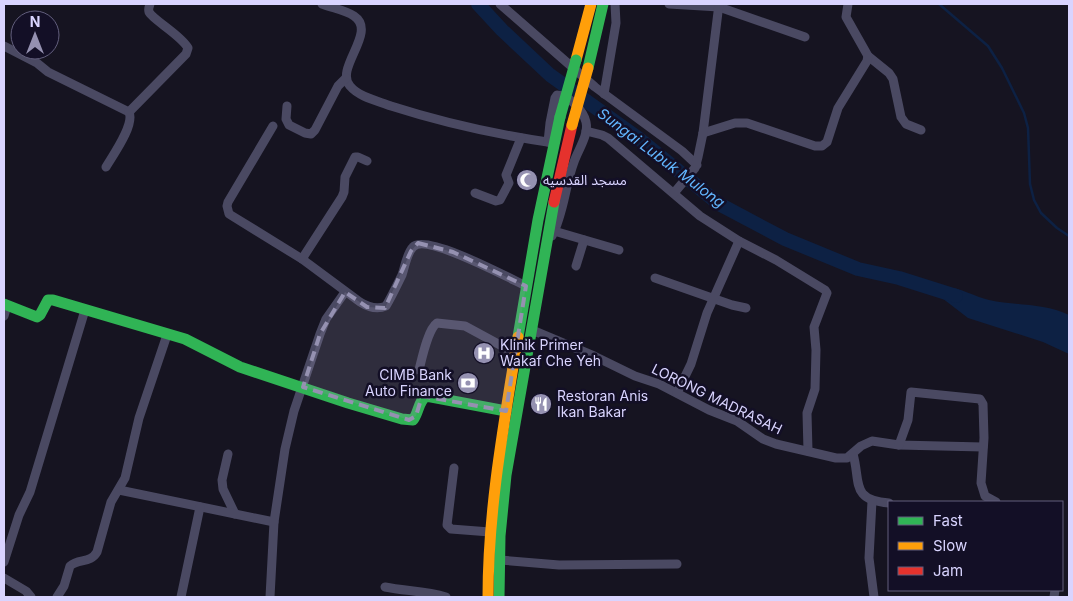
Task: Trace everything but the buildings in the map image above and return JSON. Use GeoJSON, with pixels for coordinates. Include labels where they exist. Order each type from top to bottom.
{"type":"FeatureCollection","features":[{"type":"Feature","properties":{"kind":"main road"},"geometry":{"type":"LineString","coordinates":[[488,597],[487,562],[506,411],[551,142],[560,117],[591,4]]}},
{"type":"Feature","properties":{"kind":"main road"},"geometry":{"type":"LineString","coordinates":[[499,597],[502,505],[506,474],[558,178],[588,68],[603,4]]}},
{"type":"Feature","properties":{"kind":"main road"},"geometry":{"type":"LineString","coordinates":[[5,309],[37,317],[47,301],[51,299],[195,343],[240,367],[354,405],[409,420],[413,420],[416,416],[421,400],[426,396],[506,411]]}},
{"type":"Feature","properties":{"kind":"street"},"geometry":{"type":"LineString","coordinates":[[129,112],[186,54],[188,48],[169,28],[150,14],[148,9],[150,4]]}},
{"type":"Feature","properties":{"kind":"street"},"geometry":{"type":"LineString","coordinates":[[322,4],[359,20],[360,36],[346,71],[346,78],[348,85],[354,90],[373,100],[424,116],[520,138],[551,142],[550,123],[557,95],[573,103],[579,109],[586,123],[586,130],[573,163],[560,216],[546,246]]}},
{"type":"Feature","properties":{"kind":"street"},"geometry":{"type":"LineString","coordinates":[[500,4],[604,94],[682,151],[696,166]]}},
{"type":"Feature","properties":{"kind":"street"},"geometry":{"type":"LineString","coordinates":[[604,94],[616,23],[615,4]]}},
{"type":"Feature","properties":{"kind":"street"},"geometry":{"type":"LineString","coordinates":[[669,4],[719,6],[805,37]]}},
{"type":"Feature","properties":{"kind":"street"},"geometry":{"type":"LineString","coordinates":[[848,4],[846,17],[868,56],[889,73],[893,79],[903,120],[906,124],[921,130]]}},
{"type":"Feature","properties":{"kind":"street"},"geometry":{"type":"LineString","coordinates":[[676,191],[696,166],[703,132],[719,6]]}},
{"type":"Feature","properties":{"kind":"street"},"geometry":{"type":"LineString","coordinates":[[4,46],[37,62],[48,72],[129,112]]}},
{"type":"Feature","properties":{"kind":"street"},"geometry":{"type":"LineString","coordinates":[[703,132],[735,123],[747,123],[815,146],[822,146],[827,142],[838,108],[868,56]]}},
{"type":"Feature","properties":{"kind":"street"},"geometry":{"type":"LineString","coordinates":[[287,106],[286,119],[289,124],[305,133],[311,134],[315,130],[338,86],[346,78]]}},
{"type":"Feature","properties":{"kind":"street"},"geometry":{"type":"LineString","coordinates":[[106,167],[131,121],[129,112]]}},
{"type":"Feature","properties":{"kind":"street"},"geometry":{"type":"LineString","coordinates":[[273,126],[228,202],[227,210],[233,218],[302,259],[367,307],[382,308],[386,306],[411,251],[418,243],[428,244],[453,252],[526,286]]}},
{"type":"Feature","properties":{"kind":"street"},"geometry":{"type":"LineString","coordinates":[[586,130],[608,138],[676,191],[700,216],[739,241],[823,288],[826,293],[814,327],[816,350],[814,389],[807,413],[808,451]]}},
{"type":"Feature","properties":{"kind":"street"},"geometry":{"type":"LineString","coordinates":[[475,193],[496,201],[500,200],[509,184],[506,175],[520,138]]}},
{"type":"Feature","properties":{"kind":"street"},"geometry":{"type":"LineString","coordinates":[[302,259],[342,197],[345,177],[355,157],[368,160]]}},
{"type":"Feature","properties":{"kind":"street"},"geometry":{"type":"LineString","coordinates":[[554,232],[619,250]]}},
{"type":"Feature","properties":{"kind":"street"},"geometry":{"type":"LineString","coordinates":[[576,266],[584,240]]}},
{"type":"Feature","properties":{"kind":"street"},"geometry":{"type":"LineString","coordinates":[[677,393],[691,364],[707,312],[739,241]]}},
{"type":"Feature","properties":{"kind":"street"},"geometry":{"type":"LineString","coordinates":[[655,278],[746,308]]}},
{"type":"Feature","properties":{"kind":"street"},"geometry":{"type":"LineString","coordinates":[[270,597],[274,522],[290,427],[326,319],[345,292]]}},
{"type":"Feature","properties":{"kind":"street"},"geometry":{"type":"LineString","coordinates":[[4,562],[18,515],[30,492],[85,310]]}},
{"type":"Feature","properties":{"kind":"street"},"geometry":{"type":"LineString","coordinates":[[419,370],[430,333],[433,325],[436,323],[465,326],[515,353]]}},
{"type":"Feature","properties":{"kind":"street","name":"LORONG MADRASAH"},"geometry":{"type":"LineString","coordinates":[[532,330],[635,376],[659,384],[709,410],[737,421],[763,439],[776,444],[836,458],[847,458],[861,446],[872,441],[900,445],[983,447]]}},
{"type":"Feature","properties":{"kind":"street"},"geometry":{"type":"LineString","coordinates":[[57,597],[64,586],[70,566],[79,561],[90,560],[97,552],[111,502],[125,478],[139,418],[167,334]]}},
{"type":"Feature","properties":{"kind":"street"},"geometry":{"type":"LineString","coordinates":[[900,445],[908,420],[911,392],[980,399],[983,404],[984,438],[981,499]]}},
{"type":"Feature","properties":{"kind":"street"},"geometry":{"type":"LineString","coordinates":[[228,454],[222,480],[223,489],[235,514]]}},
{"type":"Feature","properties":{"kind":"street"},"geometry":{"type":"LineString","coordinates":[[853,454],[856,480],[866,498],[872,501],[888,503]]}},
{"type":"Feature","properties":{"kind":"street"},"geometry":{"type":"LineString","coordinates":[[454,468],[448,525],[451,529],[490,532]]}},
{"type":"Feature","properties":{"kind":"street"},"geometry":{"type":"LineString","coordinates":[[119,490],[274,522]]}},
{"type":"Feature","properties":{"kind":"street"},"geometry":{"type":"LineString","coordinates":[[872,501],[869,558],[874,597]]}},
{"type":"Feature","properties":{"kind":"street"},"geometry":{"type":"LineString","coordinates":[[181,597],[200,507]]}},
{"type":"Feature","properties":{"kind":"street"},"geometry":{"type":"LineString","coordinates":[[500,560],[559,565],[677,564]]}},
{"type":"Feature","properties":{"kind":"street"},"geometry":{"type":"LineString","coordinates":[[4,578],[26,591],[31,597]]}},
{"type":"Feature","properties":{"kind":"street"},"geometry":{"type":"LineString","coordinates":[[384,587],[446,597]]}},
{"type":"Feature","properties":{"kind":"highlighted area"},"geometry":{"type":"Polygon","coordinates":[[[418,243],[453,252],[526,286],[506,411],[422,396],[416,416],[409,420],[303,387],[320,334],[345,292],[367,307],[385,308],[411,251],[418,243]]]}},
{"type":"Feature","properties":{"kind":"water"},"geometry":{"type":"Polygon","coordinates":[[[944,287],[956,289],[984,299],[1050,308],[1069,315],[1069,354],[1043,342],[968,318],[942,298],[939,290],[944,287]]]}},
{"type":"Feature","properties":{"kind":"waterway","name":"Sungai Lubuk Mulong"},"geometry":{"type":"LineString","coordinates":[[478,4],[502,30],[550,75],[638,138],[719,204],[785,239],[858,269],[899,278],[956,296]]}},
{"type":"Feature","properties":{"kind":"waterway"},"geometry":{"type":"LineString","coordinates":[[939,4],[988,46],[1002,68],[1024,113],[1028,128],[1030,184],[1034,200],[1041,213],[1069,236]]}},
{"type":"Feature","properties":{"kind":"traffic: fast"},"geometry":{"type":"LineString","coordinates":[[588,68],[603,4]]}},
{"type":"Feature","properties":{"kind":"traffic: fast"},"geometry":{"type":"LineString","coordinates":[[560,117],[576,60]]}},
{"type":"Feature","properties":{"kind":"traffic: fast"},"geometry":{"type":"LineString","coordinates":[[518,337],[538,220],[560,117]]}},
{"type":"Feature","properties":{"kind":"traffic: fast"},"geometry":{"type":"LineString","coordinates":[[499,597],[500,536],[506,475],[554,202]]}},
{"type":"Feature","properties":{"kind":"traffic: fast"},"geometry":{"type":"LineString","coordinates":[[4,304],[37,317],[48,300],[53,300],[185,339],[240,367],[402,419],[413,420],[421,401],[426,396],[506,411]]}},
{"type":"Feature","properties":{"kind":"traffic: slow"},"geometry":{"type":"LineString","coordinates":[[576,60],[591,4]]}},
{"type":"Feature","properties":{"kind":"traffic: slow"},"geometry":{"type":"LineString","coordinates":[[572,125],[588,68]]}},
{"type":"Feature","properties":{"kind":"traffic: slow"},"geometry":{"type":"LineString","coordinates":[[488,597],[494,499],[502,434],[518,337]]}},
{"type":"Feature","properties":{"kind":"traffic: jam"},"geometry":{"type":"LineString","coordinates":[[554,202],[572,125]]}},
{"type":"Feature","properties":{"kind":"place","name":"مسجد القدسيه"},"geometry":{"type":"Point","coordinates":[527,180]}},
{"type":"Feature","properties":{"kind":"place","name":"Klinik Primer Wakaf Che Yeh"},"geometry":{"type":"Point","coordinates":[484,353]}},
{"type":"Feature","properties":{"kind":"place","name":"CIMB Bank Auto Finance"},"geometry":{"type":"Point","coordinates":[468,383]}},
{"type":"Feature","properties":{"kind":"place","name":"Restoran Anis Ikan Bakar"},"geometry":{"type":"Point","coordinates":[541,404]}}]}
